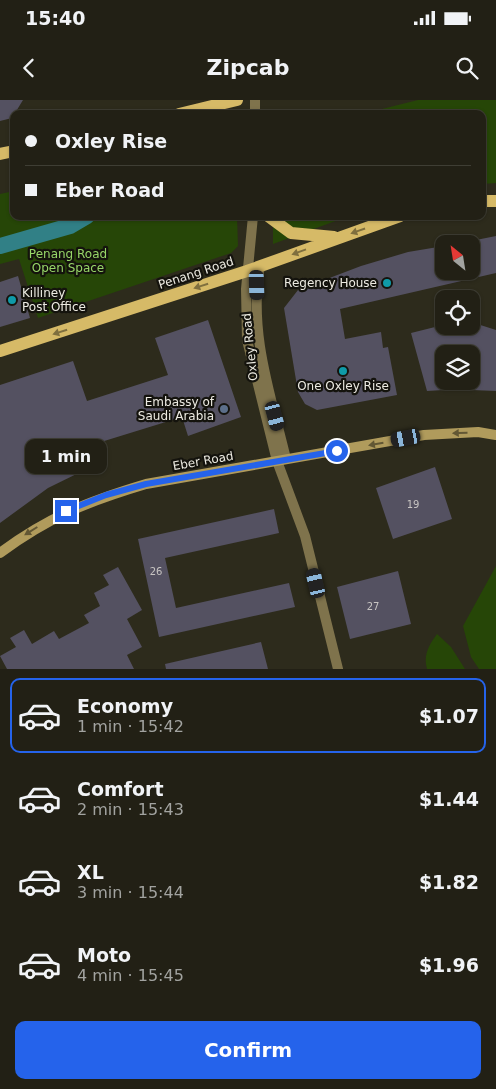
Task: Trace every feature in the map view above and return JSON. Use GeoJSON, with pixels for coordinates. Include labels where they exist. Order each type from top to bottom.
{"type":"FeatureCollection","features":[{"type":"Feature","properties":{"kind":"main road"},"geometry":{"type":"LineString","coordinates":[[196,110],[237,100]]}},
{"type":"Feature","properties":{"kind":"main road"},"geometry":{"type":"LineString","coordinates":[[274,220],[291,232],[339,238]]}},
{"type":"Feature","properties":{"kind":"main road","name":"Penang Road"},"geometry":{"type":"LineString","coordinates":[[0,351],[247,271],[389,220]]}},
{"type":"Feature","properties":{"kind":"main road","name":"Eber Road"},"geometry":{"type":"LineString","coordinates":[[0,553],[50,519],[106,495],[168,479],[424,435],[478,432],[496,435]]}},
{"type":"Feature","properties":{"kind":"street","name":"Oxley Road"},"geometry":{"type":"LineString","coordinates":[[253,220],[246,289],[247,340],[287,483],[305,536],[338,669]]}},
{"type":"Feature","properties":{"kind":"street","name":"Oxley Road"},"geometry":{"type":"LineString","coordinates":[[260,266],[257,285],[262,370],[281,460]]}},
{"type":"Feature","properties":{"kind":"green space"},"geometry":{"type":"Polygon","coordinates":[[[418,100],[496,100],[496,183],[486,184],[486,110],[378,110],[418,100]]]}},
{"type":"Feature","properties":{"kind":"green space","name":"Penang Road Open Space"},"geometry":{"type":"Polygon","coordinates":[[[10,192],[10,220],[237,220],[238,246],[231,253],[38,318],[19,259],[0,264],[0,194],[10,192]]]}},
{"type":"Feature","properties":{"kind":"green space"},"geometry":{"type":"Polygon","coordinates":[[[273,220],[338,220],[273,244],[273,220]]]}},
{"type":"Feature","properties":{"kind":"green space"},"geometry":{"type":"Polygon","coordinates":[[[496,566],[496,669],[479,669],[471,657],[463,626],[496,566]]]}},
{"type":"Feature","properties":{"kind":"green space"},"geometry":{"type":"Polygon","coordinates":[[[437,634],[451,647],[465,669],[427,669],[427,650],[437,634]]]}},
{"type":"Feature","properties":{"kind":"building"},"geometry":{"type":"Polygon","coordinates":[[[0,100],[23,100],[17,110],[10,110],[10,118],[0,121],[0,100]]]}},
{"type":"Feature","properties":{"kind":"building"},"geometry":{"type":"Polygon","coordinates":[[[496,236],[496,273],[480,277],[480,239],[496,236]]]}},
{"type":"Feature","properties":{"kind":"building"},"geometry":{"type":"Polygon","coordinates":[[[435,248],[435,280],[466,280],[340,309],[345,339],[381,332],[383,348],[388,347],[397,395],[317,410],[305,404],[298,392],[284,308],[298,290],[361,266],[408,252],[435,248]]]}},
{"type":"Feature","properties":{"kind":"building","name":"Killiney Post Office"},"geometry":{"type":"Polygon","coordinates":[[[18,276],[30,318],[0,327],[0,282],[18,276]]]}},
{"type":"Feature","properties":{"kind":"building"},"geometry":{"type":"Polygon","coordinates":[[[208,320],[241,417],[188,436],[182,417],[101,442],[105,460],[48,488],[0,523],[0,385],[73,361],[87,401],[168,375],[155,338],[208,320]]]}},
{"type":"Feature","properties":{"kind":"building"},"geometry":{"type":"Polygon","coordinates":[[[480,325],[496,330],[496,391],[471,390],[480,390],[480,345],[435,345],[435,390],[444,390],[427,391],[411,333],[435,327],[435,335],[480,335],[480,325]]]}},
{"type":"Feature","properties":{"kind":"building"},"geometry":{"type":"Polygon","coordinates":[[[435,467],[452,519],[393,539],[376,488],[435,467]]]}},
{"type":"Feature","properties":{"kind":"building"},"geometry":{"type":"Polygon","coordinates":[[[274,509],[279,533],[165,558],[176,608],[289,583],[295,607],[159,637],[138,539],[274,509]]]}},
{"type":"Feature","properties":{"kind":"building"},"geometry":{"type":"Polygon","coordinates":[[[118,567],[142,610],[127,619],[142,647],[127,655],[134,669],[7,669],[0,656],[16,647],[10,638],[24,630],[32,644],[54,631],[59,639],[89,623],[84,615],[100,606],[94,593],[109,585],[103,575],[118,567]]]}},
{"type":"Feature","properties":{"kind":"building"},"geometry":{"type":"Polygon","coordinates":[[[398,571],[411,624],[350,639],[337,587],[398,571]]]}},
{"type":"Feature","properties":{"kind":"building"},"geometry":{"type":"Polygon","coordinates":[[[261,642],[268,669],[166,669],[165,664],[261,642]]]}},
{"type":"Feature","properties":{"kind":"waterway"},"geometry":{"type":"LineString","coordinates":[[0,246],[70,226],[80,220]]}},
{"type":"Feature","properties":{"kind":"place","name":"Regency House"},"geometry":{"type":"Point","coordinates":[387,283]}},
{"type":"Feature","properties":{"kind":"place","name":"Killiney Post Office"},"geometry":{"type":"Point","coordinates":[12,300]}},
{"type":"Feature","properties":{"kind":"place","name":"One Oxley Rise"},"geometry":{"type":"Point","coordinates":[343,371]}},
{"type":"Feature","properties":{"kind":"place","name":"Embassy of Saudi Arabia"},"geometry":{"type":"Point","coordinates":[224,409]}},
{"type":"Feature","properties":{"kind":"route"},"geometry":{"type":"LineString","coordinates":[[66,511],[106,495],[168,479],[337,451]]}}]}
